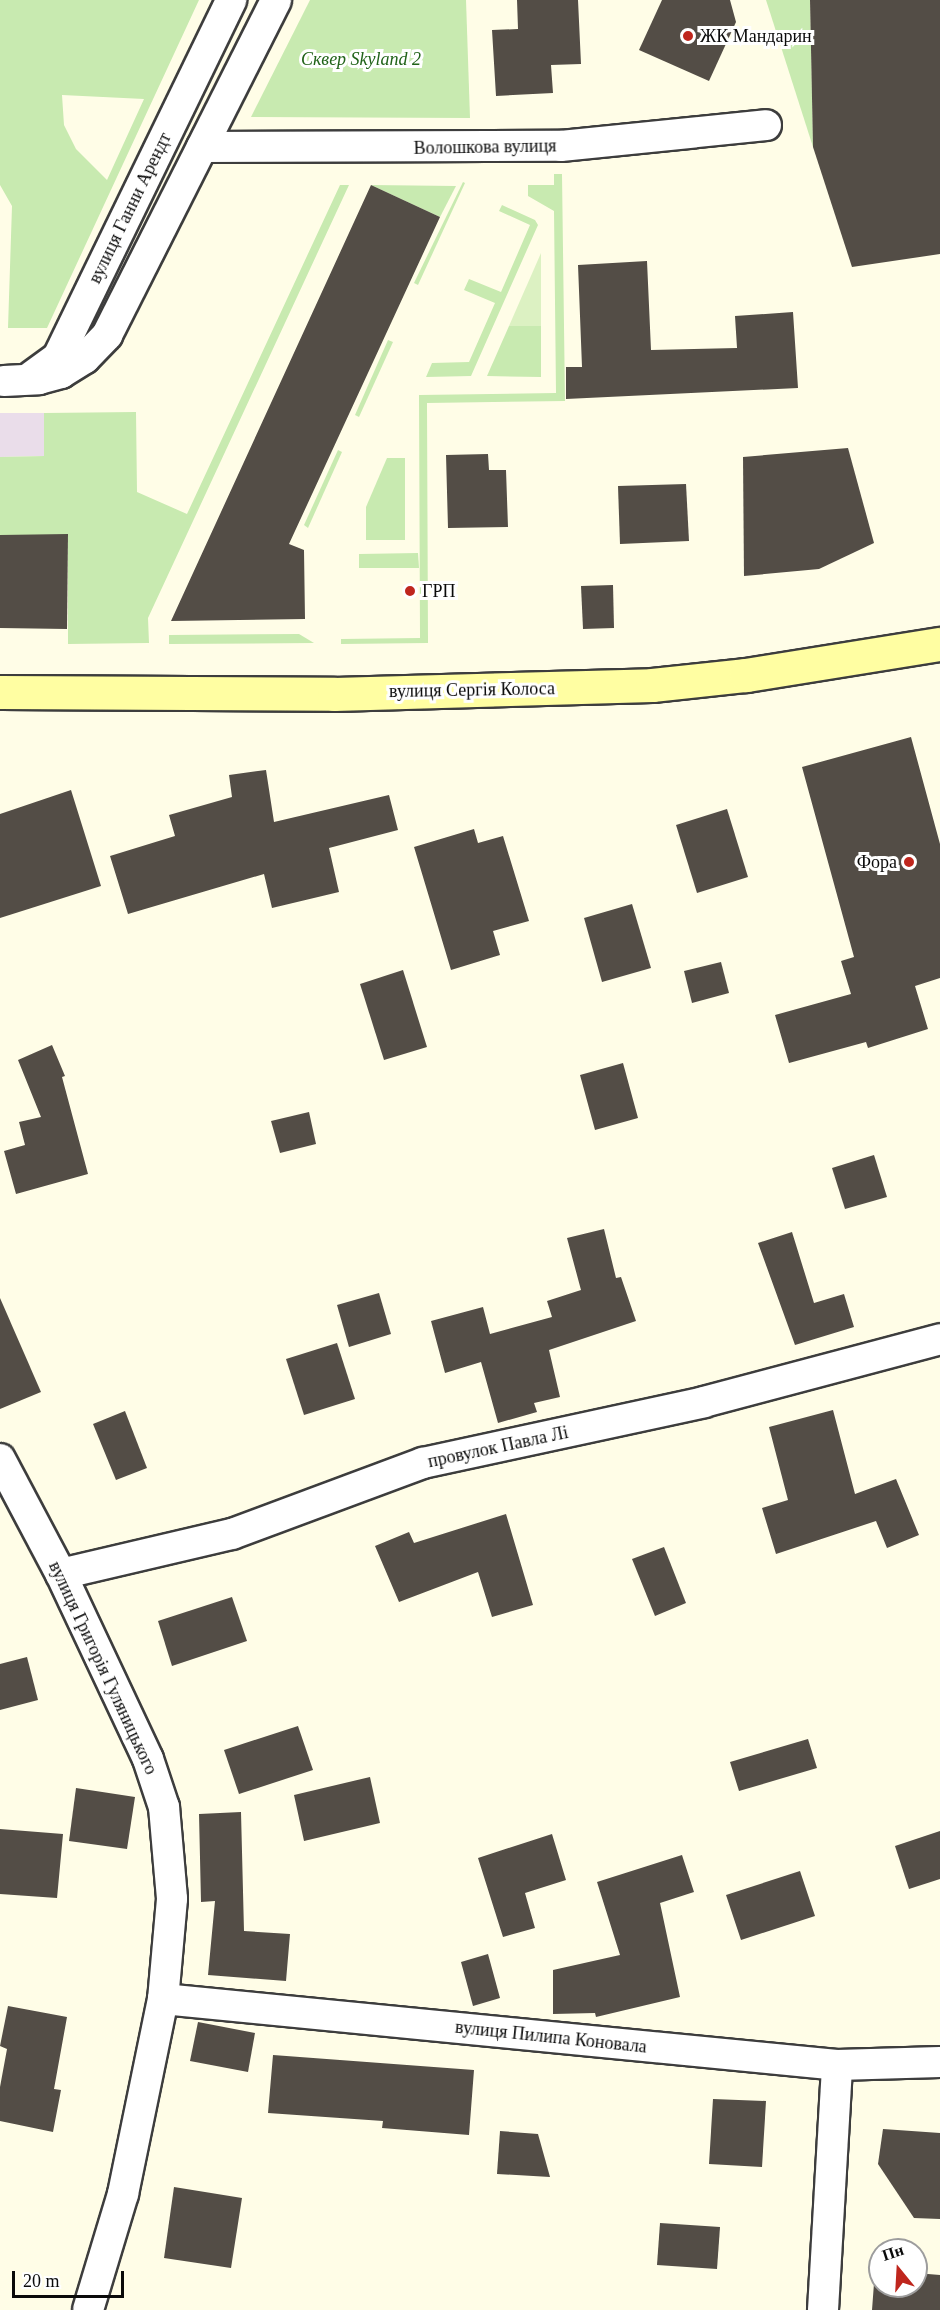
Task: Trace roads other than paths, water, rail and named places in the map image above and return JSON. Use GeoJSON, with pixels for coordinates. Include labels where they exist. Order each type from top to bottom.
{"type":"FeatureCollection","features":[{"type":"Feature","properties":{"kind":"street","name":"вулиця Ганни Арендт"},"geometry":{"type":"LineString","coordinates":[[2,381],[31,376],[58,357],[231,0]]}},
{"type":"Feature","properties":{"kind":"street"},"geometry":{"type":"LineString","coordinates":[[2,381],[39,379],[62,373],[85,358],[107,335],[276,0]]}},
{"type":"Feature","properties":{"kind":"street","name":"Волошкова вулиця"},"geometry":{"type":"LineString","coordinates":[[202,147],[561,146],[766,124]]}},
{"type":"Feature","properties":{"kind":"street","name":"вулиця Сергія Колоса"},"geometry":{"type":"LineString","coordinates":[[0,692],[334,694],[652,685],[746,675],[940,644]]}},
{"type":"Feature","properties":{"kind":"street","name":"провулок Павла Лі"},"geometry":{"type":"LineString","coordinates":[[61,1574],[232,1534],[423,1463],[704,1402],[940,1339]]}},
{"type":"Feature","properties":{"kind":"street","name":"вулиця Григорія Гуляницького"},"geometry":{"type":"LineString","coordinates":[[2,1465],[61,1574],[148,1759],[164,1807],[172,1899],[163,1999],[123,2194],[88,2310]]}},
{"type":"Feature","properties":{"kind":"street","name":"вулиця Пилипа Коновала"},"geometry":{"type":"LineString","coordinates":[[163,1999],[837,2065],[940,2062]]}},
{"type":"Feature","properties":{"kind":"street"},"geometry":{"type":"LineString","coordinates":[[823,2310],[837,2065]]}},
{"type":"Feature","properties":{"kind":"place","name":"ЖК Мандарин"},"geometry":{"type":"Point","coordinates":[688,36]}},
{"type":"Feature","properties":{"kind":"place","name":"ГРП"},"geometry":{"type":"Point","coordinates":[410,591]}},
{"type":"Feature","properties":{"kind":"place","name":"Фора"},"geometry":{"type":"Point","coordinates":[909,862]}},
{"type":"Feature","properties":{"kind":"park label","name":"Сквер Skyland 2"},"geometry":{"type":"Point","coordinates":[361,59]}}]}
